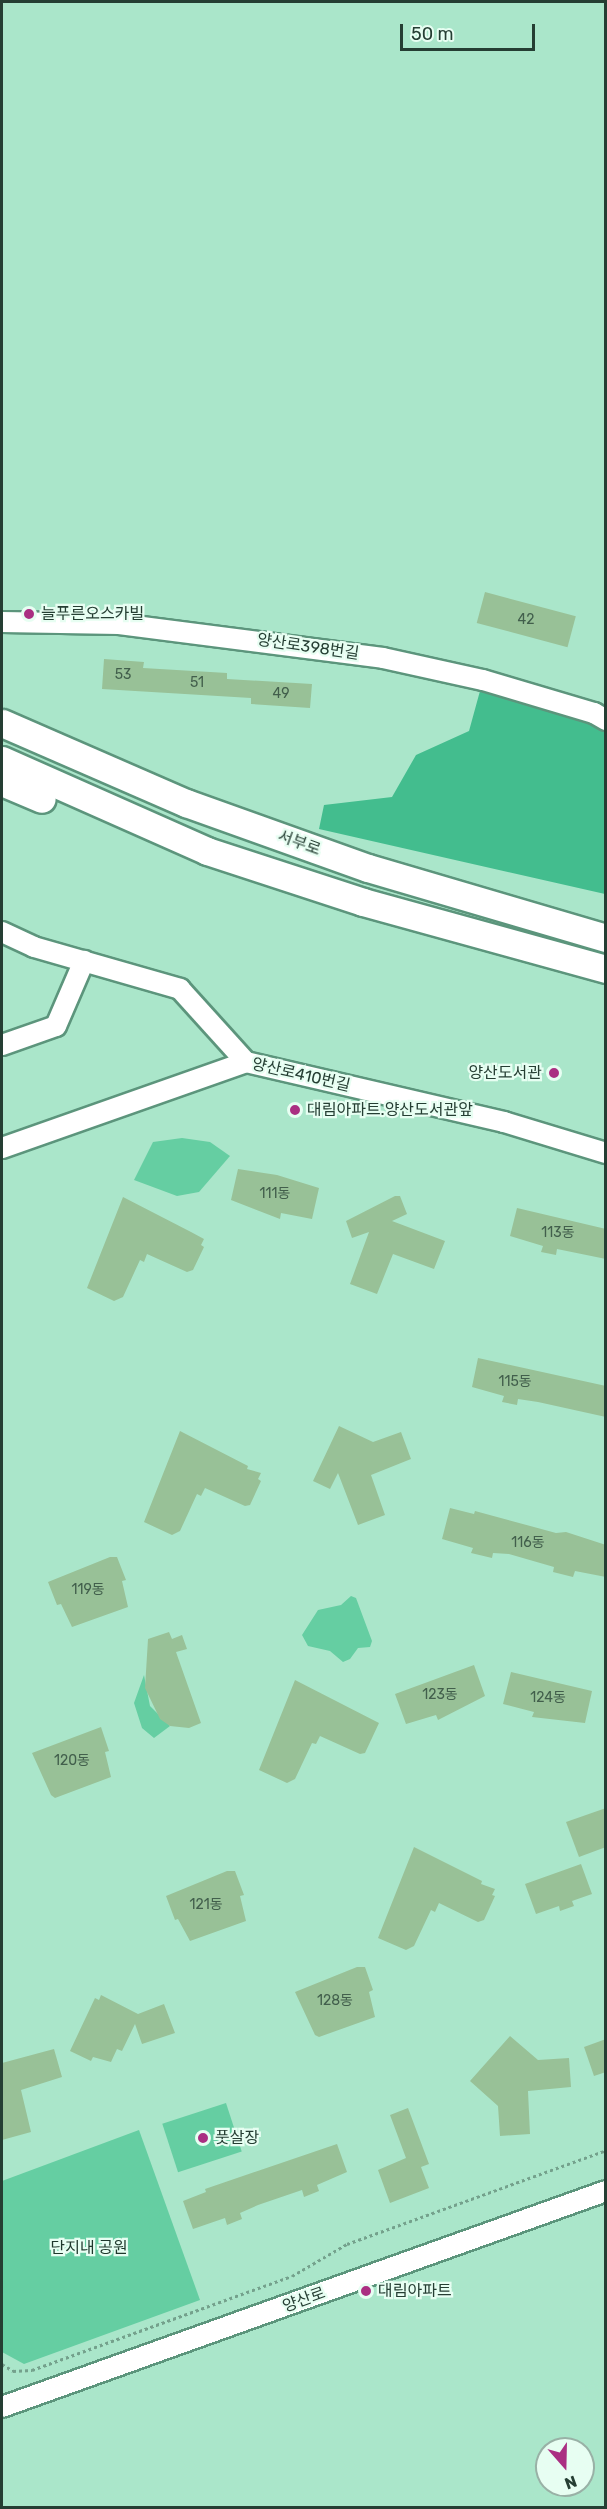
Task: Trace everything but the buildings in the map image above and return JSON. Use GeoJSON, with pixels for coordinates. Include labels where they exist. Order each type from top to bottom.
{"type":"FeatureCollection","features":[{"type":"Feature","properties":{"kind":"main road","name":"서부로"},"geometry":{"type":"LineString","coordinates":[[2,723],[207,811],[368,868],[606,938]]}},
{"type":"Feature","properties":{"kind":"main road"},"geometry":{"type":"LineString","coordinates":[[2,760],[207,851],[363,902],[606,969]]}},
{"type":"Feature","properties":{"kind":"main road"},"geometry":{"type":"LineString","coordinates":[[2,782],[123,834],[207,851]]}},
{"type":"Feature","properties":{"kind":"street","name":"양산로398번길"},"geometry":{"type":"LineString","coordinates":[[2,622],[119,624],[383,658],[483,680],[594,713],[606,720]]}},
{"type":"Feature","properties":{"kind":"street"},"geometry":{"type":"LineString","coordinates":[[2,932],[34,947],[180,989],[246,1062]]}},
{"type":"Feature","properties":{"kind":"street"},"geometry":{"type":"LineString","coordinates":[[2,1045],[56,1026],[84,961]]}},
{"type":"Feature","properties":{"kind":"street","name":"양산로410번길"},"geometry":{"type":"LineString","coordinates":[[2,1148],[246,1062],[504,1122],[606,1153]]}},
{"type":"Feature","properties":{"kind":"street","name":"양산로"},"geometry":{"type":"LineString","coordinates":[[2,2408],[606,2191]]}},
{"type":"Feature","properties":{"kind":"path"},"geometry":{"type":"LineString","coordinates":[[2,2364],[14,2371],[32,2370],[291,2276],[347,2244],[606,2150]]}},
{"type":"Feature","properties":{"kind":"green space"},"geometry":{"type":"Polygon","coordinates":[[[483,680],[605,720],[605,894],[319,829],[324,805],[392,797],[416,755],[469,731],[483,680]]]}},
{"type":"Feature","properties":{"kind":"green space"},"geometry":{"type":"Polygon","coordinates":[[[182,1138],[210,1142],[230,1156],[199,1192],[177,1196],[134,1180],[153,1142],[182,1138]]]}},
{"type":"Feature","properties":{"kind":"green space"},"geometry":{"type":"Polygon","coordinates":[[[351,1596],[356,1598],[372,1641],[370,1647],[358,1648],[350,1659],[343,1662],[330,1651],[308,1646],[302,1635],[318,1610],[341,1605],[351,1596]]]}},
{"type":"Feature","properties":{"kind":"green space"},"geometry":{"type":"Polygon","coordinates":[[[144,1675],[150,1706],[170,1726],[154,1738],[142,1728],[134,1703],[144,1675]]]}},
{"type":"Feature","properties":{"kind":"green space","name":"풋살장"},"geometry":{"type":"Polygon","coordinates":[[[226,2103],[242,2152],[178,2172],[162,2124],[226,2103]]]}},
{"type":"Feature","properties":{"kind":"green space","name":"단지내 공원"},"geometry":{"type":"Polygon","coordinates":[[[139,2130],[200,2300],[24,2364],[2,2352],[2,2181],[139,2130]]]}},
{"type":"Feature","properties":{"kind":"place","name":"늘푸른오스카빌"},"geometry":{"type":"Point","coordinates":[29,614]}},
{"type":"Feature","properties":{"kind":"place","name":"양산도서관"},"geometry":{"type":"Point","coordinates":[554,1073]}},
{"type":"Feature","properties":{"kind":"place","name":"대림아파트.양산도서관앞"},"geometry":{"type":"Point","coordinates":[295,1110]}},
{"type":"Feature","properties":{"kind":"place","name":"풋살장"},"geometry":{"type":"Point","coordinates":[203,2138]}},
{"type":"Feature","properties":{"kind":"place","name":"대림아파트"},"geometry":{"type":"Point","coordinates":[366,2291]}}]}
